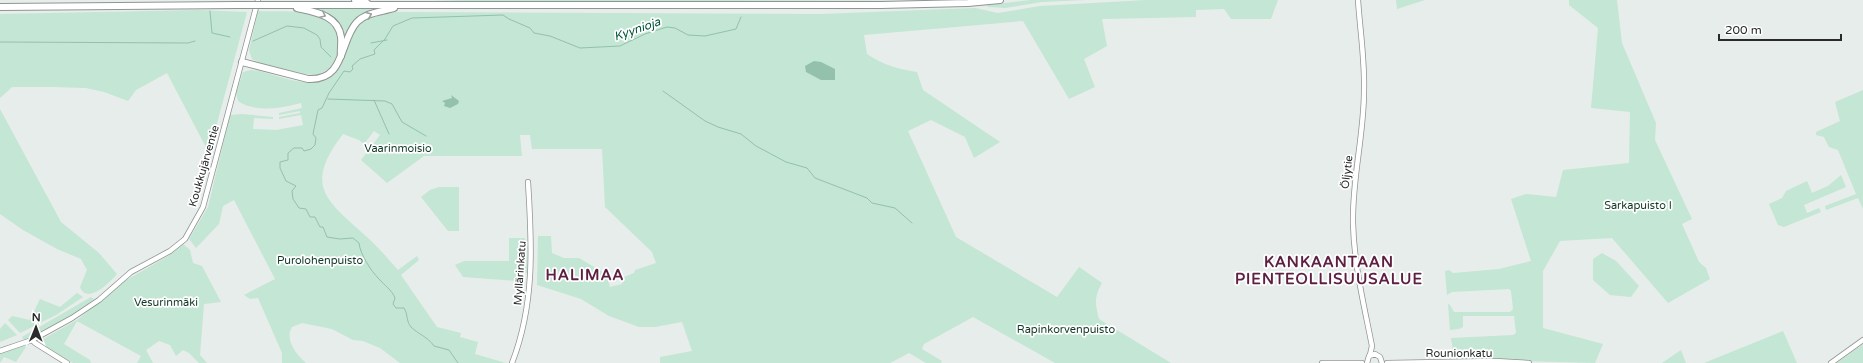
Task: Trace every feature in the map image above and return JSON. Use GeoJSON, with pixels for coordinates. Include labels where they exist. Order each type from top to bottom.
{"type":"FeatureCollection","features":[{"type":"Feature","properties":{"kind":"highway"},"geometry":{"type":"LineString","coordinates":[[286,5],[300,0]]}},
{"type":"Feature","properties":{"kind":"highway"},"geometry":{"type":"LineString","coordinates":[[356,0],[374,6]]}},
{"type":"Feature","properties":{"kind":"highway"},"geometry":{"type":"LineString","coordinates":[[0,7],[236,5],[866,5],[968,3],[1000,0]]}},
{"type":"Feature","properties":{"kind":"highway"},"geometry":{"type":"LineString","coordinates":[[286,5],[321,13],[332,20],[340,34],[341,57]]}},
{"type":"Feature","properties":{"kind":"highway"},"geometry":{"type":"LineString","coordinates":[[242,62],[318,79],[331,72],[337,65],[352,30],[360,20],[368,15],[401,6]]}},
{"type":"Feature","properties":{"kind":"street","name":"Koukkujärventie"},"geometry":{"type":"LineString","coordinates":[[0,351],[32,340],[72,318],[99,300],[125,276],[170,251],[185,239],[203,207],[258,0]]}},
{"type":"Feature","properties":{"kind":"street","name":"Öljytie"},"geometry":{"type":"LineString","coordinates":[[1358,0],[1364,91],[1354,186],[1353,231],[1356,261],[1372,346],[1382,361]]}},
{"type":"Feature","properties":{"kind":"street","name":"Myllärinkatu"},"geometry":{"type":"LineString","coordinates":[[512,363],[527,310],[531,274],[531,234],[528,182]]}},
{"type":"Feature","properties":{"kind":"street"},"geometry":{"type":"LineString","coordinates":[[32,340],[34,343],[67,363]]}},
{"type":"Feature","properties":{"kind":"street"},"geometry":{"type":"LineString","coordinates":[[1831,363],[1863,340]]}},
{"type":"Feature","properties":{"kind":"street","name":"Öljytie"},"geometry":{"type":"LineString","coordinates":[[1368,359],[1372,346]]}},
{"type":"Feature","properties":{"kind":"street"},"geometry":{"type":"LineString","coordinates":[[1322,363],[1361,362],[1377,354]]}},
{"type":"Feature","properties":{"kind":"street","name":"Rounionkatu"},"geometry":{"type":"LineString","coordinates":[[1382,361],[1529,363]]}},
{"type":"Feature","properties":{"kind":"green space"},"geometry":{"type":"Polygon","coordinates":[[[433,0],[966,0],[488,2],[433,0]]]}},
{"type":"Feature","properties":{"kind":"green space"},"geometry":{"type":"Polygon","coordinates":[[[1031,0],[1086,0],[1042,2],[1005,8],[988,7],[987,5],[1031,0]]]}},
{"type":"Feature","properties":{"kind":"green space"},"geometry":{"type":"Polygon","coordinates":[[[1146,0],[1278,0],[1271,19],[1231,19],[1224,9],[1196,10],[1196,17],[1102,19],[1107,46],[1084,59],[1095,87],[1069,99],[1023,21],[864,35],[867,54],[891,66],[917,72],[923,90],[1000,142],[974,158],[965,137],[931,120],[908,131],[956,237],[1057,297],[1079,267],[1102,283],[1096,301],[1099,319],[1171,363],[1055,363],[973,317],[924,344],[922,349],[942,361],[941,363],[926,363],[909,353],[890,363],[660,363],[660,357],[692,351],[682,322],[655,327],[639,327],[609,316],[581,299],[537,285],[538,236],[551,236],[552,253],[564,258],[579,258],[606,274],[610,287],[622,284],[624,277],[634,273],[635,270],[656,263],[652,252],[605,207],[602,149],[532,149],[530,135],[520,135],[522,156],[424,156],[387,183],[361,160],[380,135],[374,131],[364,144],[359,140],[343,134],[331,152],[324,167],[322,180],[325,191],[331,202],[340,213],[375,245],[398,270],[417,256],[419,260],[401,275],[437,327],[461,333],[460,337],[478,342],[475,354],[506,363],[400,363],[380,348],[363,341],[353,340],[332,329],[302,323],[292,327],[290,337],[296,352],[306,363],[282,363],[282,353],[258,298],[250,299],[244,295],[275,279],[234,200],[223,206],[219,224],[196,248],[189,239],[208,207],[230,115],[242,114],[273,117],[273,119],[254,118],[253,129],[276,130],[303,125],[301,115],[279,119],[279,117],[300,113],[300,111],[279,115],[279,113],[302,108],[301,103],[277,108],[260,108],[245,105],[238,101],[236,93],[243,72],[251,70],[259,71],[301,82],[314,82],[326,79],[334,74],[340,67],[349,40],[360,23],[377,14],[397,12],[821,14],[975,8],[998,13],[1040,6],[1146,0]]]}},
{"type":"Feature","properties":{"kind":"green space"},"geometry":{"type":"Polygon","coordinates":[[[1396,0],[1425,0],[1397,9],[1396,0]]]}},
{"type":"Feature","properties":{"kind":"green space","name":"Sarkapuisto I"},"geometry":{"type":"Polygon","coordinates":[[[1569,0],[1617,0],[1622,43],[1656,123],[1655,140],[1692,219],[1682,224],[1699,262],[1706,268],[1710,279],[1668,303],[1612,238],[1560,241],[1543,271],[1543,328],[1603,344],[1595,363],[1457,359],[1453,351],[1451,338],[1513,335],[1516,333],[1514,316],[1463,316],[1463,327],[1450,330],[1448,304],[1454,312],[1510,312],[1513,309],[1511,291],[1509,289],[1452,292],[1447,295],[1445,271],[1449,270],[1453,273],[1499,269],[1531,261],[1511,199],[1526,194],[1556,197],[1563,170],[1629,163],[1630,112],[1591,108],[1598,28],[1569,5],[1569,0]]]}},
{"type":"Feature","properties":{"kind":"green space"},"geometry":{"type":"Polygon","coordinates":[[[311,9],[382,9],[356,19],[342,53],[340,26],[329,15],[311,9]]]}},
{"type":"Feature","properties":{"kind":"green space"},"geometry":{"type":"Polygon","coordinates":[[[198,10],[247,12],[209,153],[167,73],[136,90],[128,101],[104,92],[86,88],[53,87],[12,87],[0,98],[0,14],[198,10]]]}},
{"type":"Feature","properties":{"kind":"green space"},"geometry":{"type":"Polygon","coordinates":[[[258,11],[304,12],[319,16],[327,21],[333,27],[339,44],[335,61],[329,68],[321,73],[306,74],[286,71],[252,59],[249,50],[258,11]]]}},
{"type":"Feature","properties":{"kind":"green space"},"geometry":{"type":"Polygon","coordinates":[[[1863,90],[1863,209],[1858,198],[1826,210],[1825,206],[1856,194],[1838,150],[1829,147],[1824,137],[1816,135],[1816,132],[1840,121],[1835,102],[1863,90]]]}},
{"type":"Feature","properties":{"kind":"green space"},"geometry":{"type":"Polygon","coordinates":[[[0,109],[61,222],[99,253],[117,274],[98,291],[88,294],[83,292],[80,287],[87,270],[81,259],[57,249],[23,230],[0,214],[0,109]]]}},
{"type":"Feature","properties":{"kind":"green space"},"geometry":{"type":"Polygon","coordinates":[[[1841,175],[1846,187],[1804,205],[1807,213],[1819,208],[1821,212],[1784,227],[1778,225],[1769,204],[1782,198],[1786,191],[1807,181],[1812,193],[1828,186],[1841,175]]]}},
{"type":"Feature","properties":{"kind":"green space"},"geometry":{"type":"Polygon","coordinates":[[[439,187],[459,187],[459,231],[448,231],[421,197],[430,190],[439,187]]]}},
{"type":"Feature","properties":{"kind":"green space"},"geometry":{"type":"Polygon","coordinates":[[[509,238],[524,238],[527,241],[527,273],[519,272],[518,281],[463,277],[455,265],[464,261],[509,261],[509,238]]]}},
{"type":"Feature","properties":{"kind":"green space","name":"Vesurinmäki"},"geometry":{"type":"Polygon","coordinates":[[[183,244],[190,250],[193,263],[202,266],[221,302],[204,304],[200,355],[207,363],[199,363],[189,353],[183,350],[176,356],[170,345],[159,341],[146,350],[153,363],[137,363],[141,356],[77,321],[64,344],[90,360],[91,363],[73,363],[41,345],[43,339],[77,320],[125,281],[168,256],[183,244]]]}},
{"type":"Feature","properties":{"kind":"green space"},"geometry":{"type":"Polygon","coordinates":[[[1602,253],[1616,261],[1639,286],[1631,297],[1610,295],[1593,280],[1593,259],[1602,253]]]}},
{"type":"Feature","properties":{"kind":"green space"},"geometry":{"type":"Polygon","coordinates":[[[77,293],[83,297],[56,315],[20,333],[8,320],[12,316],[30,320],[40,299],[60,307],[77,293]]]}},
{"type":"Feature","properties":{"kind":"green space"},"geometry":{"type":"Polygon","coordinates":[[[91,297],[94,299],[92,301],[68,318],[24,340],[22,337],[91,297]]]}},
{"type":"Feature","properties":{"kind":"green space"},"geometry":{"type":"Polygon","coordinates":[[[5,323],[17,335],[0,342],[0,329],[5,323]]]}},
{"type":"Feature","properties":{"kind":"green space"},"geometry":{"type":"Polygon","coordinates":[[[1783,331],[1797,363],[1704,363],[1783,331]]]}},
{"type":"Feature","properties":{"kind":"green space"},"geometry":{"type":"Polygon","coordinates":[[[1863,344],[1863,363],[1836,363],[1862,345],[1863,344]]]}},
{"type":"Feature","properties":{"kind":"green space"},"geometry":{"type":"Polygon","coordinates":[[[24,346],[26,347],[16,362],[4,357],[0,363],[0,353],[24,346]]]}},
{"type":"Feature","properties":{"kind":"green space"},"geometry":{"type":"Polygon","coordinates":[[[1681,350],[1686,363],[1662,363],[1681,350]]]}},
{"type":"Feature","properties":{"kind":"shaded area"},"geometry":{"type":"Polygon","coordinates":[[[814,61],[821,62],[835,69],[835,80],[821,80],[806,72],[805,66],[814,61]]]}},
{"type":"Feature","properties":{"kind":"shaded area"},"geometry":{"type":"Polygon","coordinates":[[[451,95],[459,101],[458,104],[450,108],[444,106],[445,103],[442,101],[452,98],[451,95]]]}},
{"type":"Feature","properties":{"kind":"waterway"},"geometry":{"type":"LineString","coordinates":[[210,11],[212,33],[230,37]]}},
{"type":"Feature","properties":{"kind":"waterway","name":"Kyynioja"},"geometry":{"type":"LineString","coordinates":[[458,363],[449,350],[434,346],[429,340],[411,327],[404,308],[396,308],[393,304],[395,298],[394,295],[369,267],[361,252],[359,243],[353,238],[340,239],[327,237],[323,227],[320,227],[315,217],[310,217],[306,209],[299,208],[293,199],[292,191],[296,186],[286,181],[280,168],[280,162],[288,160],[288,153],[294,148],[302,148],[304,151],[311,149],[315,145],[316,138],[313,134],[318,110],[322,108],[329,93],[344,71],[350,72],[353,69],[352,66],[360,59],[375,54],[374,50],[385,39],[393,26],[412,18],[503,15],[530,28],[534,33],[550,36],[580,48],[620,46],[645,34],[667,27],[675,28],[688,35],[705,36],[736,29],[741,17]]}},
{"type":"Feature","properties":{"kind":"waterway"},"geometry":{"type":"LineString","coordinates":[[253,41],[287,26],[304,28],[317,35],[320,39],[321,47],[331,57]]}},
{"type":"Feature","properties":{"kind":"waterway","name":"Kyynioja"},"geometry":{"type":"LineString","coordinates":[[371,43],[387,40]]}},
{"type":"Feature","properties":{"kind":"waterway"},"geometry":{"type":"LineString","coordinates":[[0,42],[188,43],[195,41]]}},
{"type":"Feature","properties":{"kind":"waterway"},"geometry":{"type":"LineString","coordinates":[[663,91],[705,121],[718,127],[741,134],[756,146],[786,162],[807,168],[815,178],[867,198],[872,203],[895,208],[912,223]]}},
{"type":"Feature","properties":{"kind":"waterway"},"geometry":{"type":"LineString","coordinates":[[328,99],[385,101],[392,104],[402,122],[426,136]]}},
{"type":"Feature","properties":{"kind":"waterway"},"geometry":{"type":"LineString","coordinates":[[374,100],[389,134]]}},
{"type":"Feature","properties":{"kind":"district","name":"KANKAANTAAN PIENTEOLLISUUSALUE"},"geometry":{"type":"Point","coordinates":[1329,270]}},
{"type":"Feature","properties":{"kind":"district","name":"HALIMAA"},"geometry":{"type":"Point","coordinates":[585,275]}},
{"type":"Feature","properties":{"kind":"park label","name":"Vaarinmoisio"},"geometry":{"type":"Point","coordinates":[398,148]}},
{"type":"Feature","properties":{"kind":"park label","name":"Purolohenpuisto"},"geometry":{"type":"Point","coordinates":[320,260]}},
{"type":"Feature","properties":{"kind":"park label","name":"Rapinkorvenpuisto"},"geometry":{"type":"Point","coordinates":[1066,329]}}]}
